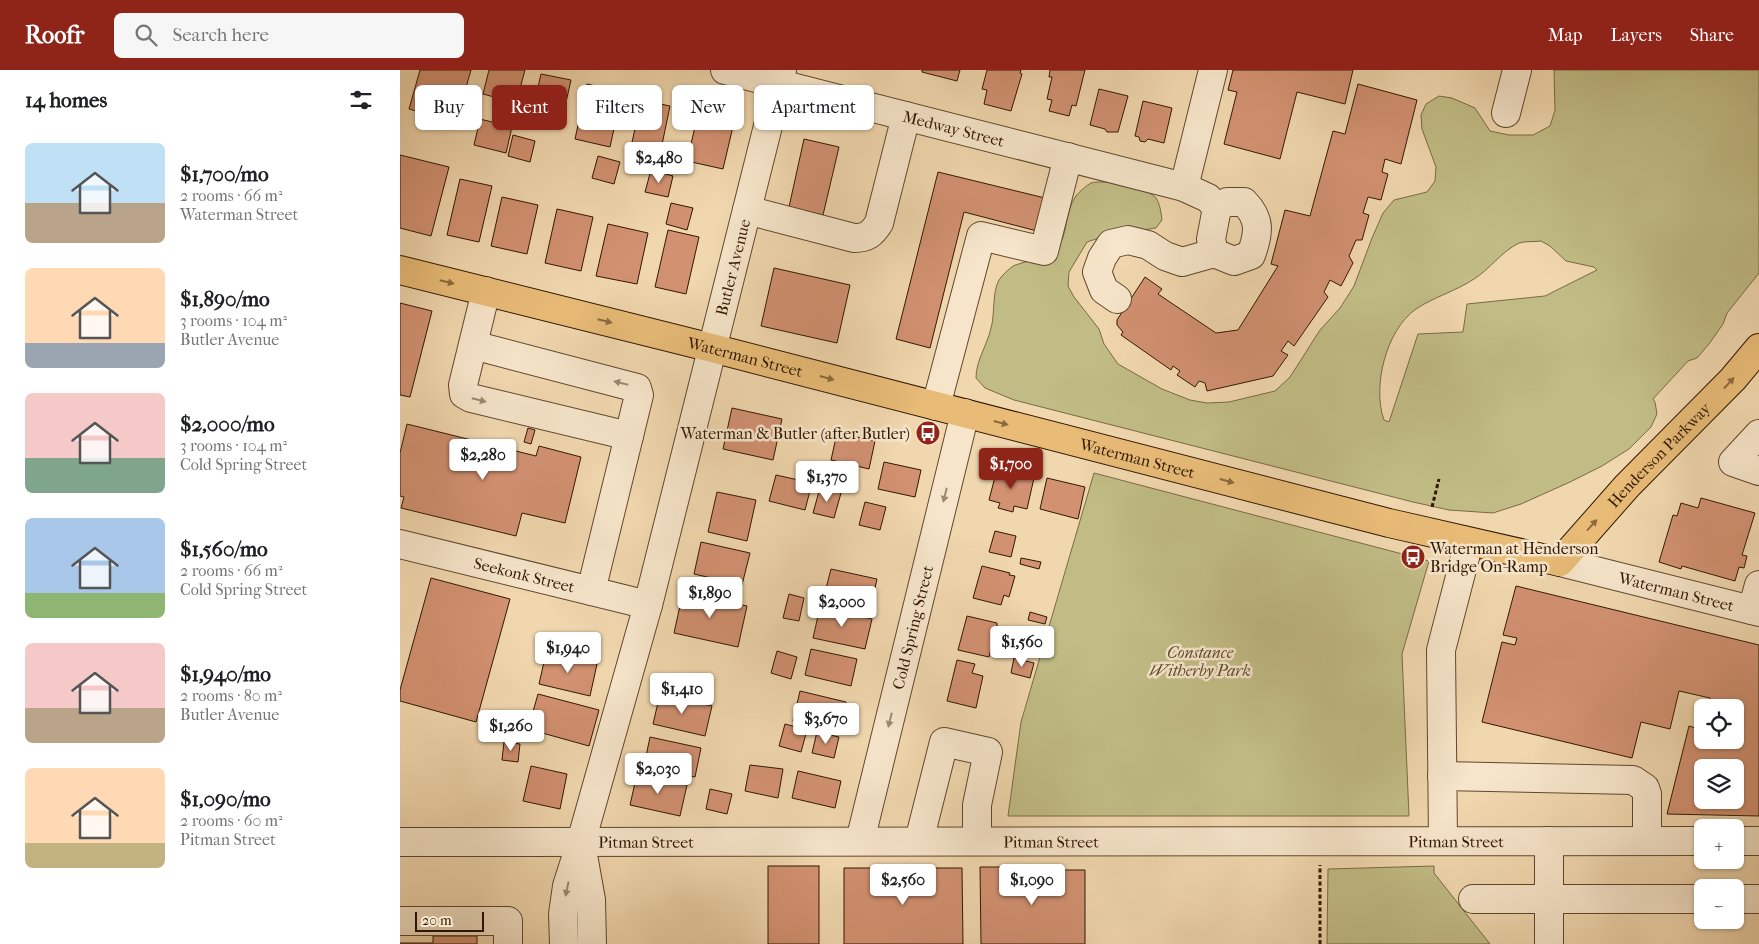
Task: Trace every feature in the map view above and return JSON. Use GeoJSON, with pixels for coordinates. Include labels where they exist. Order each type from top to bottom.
{"type":"FeatureCollection","features":[{"type":"Feature","properties":{"kind":"main road","name":"Waterman Street"},"geometry":{"type":"LineString","coordinates":[[400,270],[712,348],[1389,523],[1560,562]]}},
{"type":"Feature","properties":{"kind":"main road","name":"Henderson Parkway"},"geometry":{"type":"LineString","coordinates":[[1560,562],[1627,486],[1733,379],[1759,348]]}},
{"type":"Feature","properties":{"kind":"street","name":"Medway Street"},"geometry":{"type":"LineString","coordinates":[[725,70],[780,77],[906,116],[1184,187],[1208,198],[1217,208]]}},
{"type":"Feature","properties":{"kind":"street"},"geometry":{"type":"LineString","coordinates":[[1184,187],[1213,70]]}},
{"type":"Feature","properties":{"kind":"street"},"geometry":{"type":"LineString","coordinates":[[1506,113],[1517,70]]}},
{"type":"Feature","properties":{"kind":"street","name":"Butler Avenue"},"geometry":{"type":"LineString","coordinates":[[564,944],[564,900],[571,869],[581,842],[648,605],[780,77]]}},
{"type":"Feature","properties":{"kind":"street"},"geometry":{"type":"LineString","coordinates":[[747,210],[854,238],[865,238],[874,232],[879,223],[906,116]]}},
{"type":"Feature","properties":{"kind":"street"},"geometry":{"type":"LineString","coordinates":[[936,406],[981,236],[1044,251],[1068,158]]}},
{"type":"Feature","properties":{"kind":"street"},"geometry":{"type":"LineString","coordinates":[[1117,299],[1104,290],[1097,272],[1102,258],[1111,244],[1128,240],[1148,244],[1165,256],[1182,262],[1214,253],[1234,261],[1251,255],[1257,238],[1256,221],[1252,210],[1244,202],[1227,202],[1217,208],[1211,239],[1214,253]]}},
{"type":"Feature","properties":{"kind":"street"},"geometry":{"type":"LineString","coordinates":[[486,291],[463,385],[464,394],[471,398],[629,436]]}},
{"type":"Feature","properties":{"kind":"street"},"geometry":{"type":"LineString","coordinates":[[473,345],[637,388],[639,395],[591,591]]}},
{"type":"Feature","properties":{"kind":"street","name":"Cold Spring Street"},"geometry":{"type":"LineString","coordinates":[[860,841],[965,413]]}},
{"type":"Feature","properties":{"kind":"street"},"geometry":{"type":"LineString","coordinates":[[1759,434],[1733,462],[1759,471]]}},
{"type":"Feature","properties":{"kind":"street"},"geometry":{"type":"LineString","coordinates":[[1443,840],[1441,650],[1469,542]]}},
{"type":"Feature","properties":{"kind":"street","name":"Seekonk Street"},"geometry":{"type":"LineString","coordinates":[[400,544],[648,605]]}},
{"type":"Feature","properties":{"kind":"street","name":"Waterman Street"},"geometry":{"type":"LineString","coordinates":[[1560,562],[1757,603]]}},
{"type":"Feature","properties":{"kind":"street"},"geometry":{"type":"LineString","coordinates":[[920,841],[944,742],[988,752],[977,805],[977,841]]}},
{"type":"Feature","properties":{"kind":"street"},"geometry":{"type":"LineString","coordinates":[[1442,776],[1633,780],[1645,788],[1647,794],[1647,841]]}},
{"type":"Feature","properties":{"kind":"street"},"geometry":{"type":"LineString","coordinates":[[1549,841],[1549,944]]}},
{"type":"Feature","properties":{"kind":"street","name":"Pitman Street"},"geometry":{"type":"LineString","coordinates":[[400,842],[1694,841]]}},
{"type":"Feature","properties":{"kind":"street"},"geometry":{"type":"LineString","coordinates":[[1744,841],[1759,841]]}},
{"type":"Feature","properties":{"kind":"street"},"geometry":{"type":"LineString","coordinates":[[581,842],[591,900],[592,944]]}},
{"type":"Feature","properties":{"kind":"street"},"geometry":{"type":"LineString","coordinates":[[1744,899],[1759,898]]}},
{"type":"Feature","properties":{"kind":"street"},"geometry":{"type":"LineString","coordinates":[[1473,899],[1694,899]]}},
{"type":"Feature","properties":{"kind":"street"},"geometry":{"type":"LineString","coordinates":[[400,921],[508,921],[508,944]]}},
{"type":"Feature","properties":{"kind":"path"},"geometry":{"type":"LineString","coordinates":[[1431,510],[1439,479]]}},
{"type":"Feature","properties":{"kind":"path"},"geometry":{"type":"LineString","coordinates":[[1320,862],[1320,944]]}},
{"type":"Feature","properties":{"kind":"green space"},"geometry":{"type":"Polygon","coordinates":[[[1554,70],[1759,70],[1759,273],[1727,313],[1723,324],[1709,344],[1697,358],[1688,361],[1653,399],[1657,414],[1651,427],[1629,449],[1602,466],[1570,482],[1521,504],[1493,513],[1449,510],[1014,400],[985,388],[976,378],[976,371],[991,328],[995,291],[999,280],[1013,266],[1053,253],[1063,238],[1072,202],[1076,196],[1091,183],[1105,182],[1135,187],[1151,194],[1156,198],[1162,220],[1156,228],[1108,235],[1087,242],[1069,272],[1068,286],[1074,297],[1099,329],[1104,344],[1118,364],[1162,389],[1190,400],[1207,403],[1229,402],[1275,391],[1290,377],[1320,330],[1340,308],[1354,286],[1383,213],[1394,200],[1427,192],[1435,181],[1436,167],[1422,129],[1421,115],[1426,104],[1439,96],[1452,98],[1475,108],[1490,131],[1509,135],[1533,135],[1550,126],[1555,110],[1554,70]],[[1541,241],[1519,243],[1474,279],[1416,309],[1406,318],[1397,331],[1384,360],[1380,392],[1384,420],[1389,422],[1418,334],[1463,332],[1467,304],[1545,296],[1597,270],[1594,267],[1566,261],[1550,246],[1541,241]]]}},
{"type":"Feature","properties":{"kind":"green space","name":"Constance Witherby Park"},"geometry":{"type":"Polygon","coordinates":[[[1094,473],[1429,561],[1402,654],[1409,816],[1008,816],[1021,722],[1094,473]]]}},
{"type":"Feature","properties":{"kind":"green space"},"geometry":{"type":"Polygon","coordinates":[[[1434,866],[1434,873],[1490,944],[1327,944],[1328,869],[1434,866]]]}},
{"type":"Feature","properties":{"kind":"building"},"geometry":{"type":"Polygon","coordinates":[[[420,70],[471,70],[467,85],[416,85],[420,70]]]}},
{"type":"Feature","properties":{"kind":"building"},"geometry":{"type":"Polygon","coordinates":[[[489,70],[525,70],[521,85],[492,85],[492,96],[483,94],[489,70]]]}},
{"type":"Feature","properties":{"kind":"building"},"geometry":{"type":"Polygon","coordinates":[[[922,70],[960,70],[957,81],[922,72],[922,70]]]}},
{"type":"Feature","properties":{"kind":"building"},"geometry":{"type":"Polygon","coordinates":[[[987,70],[1021,70],[1020,73],[1022,74],[1011,111],[984,104],[987,90],[982,89],[987,70]]]}},
{"type":"Feature","properties":{"kind":"building"},"geometry":{"type":"Polygon","coordinates":[[[1050,70],[1085,70],[1076,106],[1072,105],[1069,116],[1049,111],[1052,100],[1047,99],[1052,77],[1049,77],[1050,70]]]}},
{"type":"Feature","properties":{"kind":"building"},"geometry":{"type":"Polygon","coordinates":[[[1233,70],[1353,70],[1345,104],[1297,92],[1280,159],[1224,144],[1237,92],[1228,90],[1233,70]]]}},
{"type":"Feature","properties":{"kind":"building"},"geometry":{"type":"Polygon","coordinates":[[[541,74],[571,80],[567,98],[567,85],[539,85],[541,74]]]}},
{"type":"Feature","properties":{"kind":"building"},"geometry":{"type":"Polygon","coordinates":[[[1358,84],[1417,100],[1401,164],[1385,159],[1382,172],[1388,174],[1381,200],[1368,197],[1363,213],[1369,215],[1362,240],[1356,240],[1349,256],[1353,263],[1341,286],[1330,280],[1324,292],[1328,297],[1294,346],[1288,341],[1281,351],[1288,355],[1273,376],[1207,391],[1205,383],[1199,381],[1195,387],[1177,375],[1180,371],[1173,366],[1171,370],[1121,335],[1123,332],[1117,325],[1117,320],[1145,277],[1162,289],[1158,294],[1216,333],[1238,330],[1278,266],[1271,264],[1285,210],[1310,216],[1333,131],[1345,134],[1358,84]]]}},
{"type":"Feature","properties":{"kind":"building"},"geometry":{"type":"Polygon","coordinates":[[[415,88],[415,111],[409,109],[415,88]]]}},
{"type":"Feature","properties":{"kind":"building"},"geometry":{"type":"Polygon","coordinates":[[[1099,89],[1128,96],[1118,132],[1107,132],[1105,129],[1090,125],[1099,89]]]}},
{"type":"Feature","properties":{"kind":"building"},"geometry":{"type":"Polygon","coordinates":[[[1143,101],[1172,108],[1164,143],[1148,139],[1145,142],[1140,141],[1139,137],[1135,136],[1143,101]]]}},
{"type":"Feature","properties":{"kind":"building"},"geometry":{"type":"Polygon","coordinates":[[[662,104],[670,106],[659,159],[630,152],[635,130],[662,130],[662,104]]]}},
{"type":"Feature","properties":{"kind":"building"},"geometry":{"type":"Polygon","coordinates":[[[482,120],[492,122],[492,130],[511,130],[506,153],[474,145],[477,130],[482,130],[482,120]]]}},
{"type":"Feature","properties":{"kind":"building"},"geometry":{"type":"Polygon","coordinates":[[[577,130],[614,130],[610,147],[575,139],[577,130]]]}},
{"type":"Feature","properties":{"kind":"building"},"geometry":{"type":"Polygon","coordinates":[[[694,130],[732,130],[723,169],[687,161],[694,130]]]}},
{"type":"Feature","properties":{"kind":"building"},"geometry":{"type":"Polygon","coordinates":[[[513,135],[535,141],[530,162],[508,156],[513,135]]]}},
{"type":"Feature","properties":{"kind":"building"},"geometry":{"type":"Polygon","coordinates":[[[804,139],[839,147],[823,215],[789,207],[804,139]]]}},
{"type":"Feature","properties":{"kind":"building"},"geometry":{"type":"Polygon","coordinates":[[[400,155],[449,167],[431,236],[400,228],[400,155]]]}},
{"type":"Feature","properties":{"kind":"building"},"geometry":{"type":"Polygon","coordinates":[[[598,156],[620,162],[614,184],[592,178],[598,156]]]}},
{"type":"Feature","properties":{"kind":"building"},"geometry":{"type":"Polygon","coordinates":[[[651,170],[673,176],[668,197],[645,192],[651,170]]]}},
{"type":"Feature","properties":{"kind":"building"},"geometry":{"type":"Polygon","coordinates":[[[938,172],[1045,198],[1037,231],[964,212],[930,348],[896,339],[938,172]]]}},
{"type":"Feature","properties":{"kind":"building"},"geometry":{"type":"Polygon","coordinates":[[[460,179],[492,186],[479,242],[447,235],[460,179]]]}},
{"type":"Feature","properties":{"kind":"building"},"geometry":{"type":"Polygon","coordinates":[[[502,197],[538,205],[527,254],[491,246],[502,197]]]}},
{"type":"Feature","properties":{"kind":"building"},"geometry":{"type":"Polygon","coordinates":[[[671,203],[693,208],[687,230],[666,224],[671,203]]]}},
{"type":"Feature","properties":{"kind":"building"},"geometry":{"type":"Polygon","coordinates":[[[557,209],[593,217],[581,271],[545,263],[557,209]]]}},
{"type":"Feature","properties":{"kind":"building"},"geometry":{"type":"Polygon","coordinates":[[[608,224],[648,233],[637,284],[596,276],[608,224]]]}},
{"type":"Feature","properties":{"kind":"building"},"geometry":{"type":"Polygon","coordinates":[[[668,230],[699,237],[686,294],[655,287],[668,230]]]}},
{"type":"Feature","properties":{"kind":"building"},"geometry":{"type":"Polygon","coordinates":[[[774,268],[850,285],[837,343],[761,326],[774,268]]]}},
{"type":"Feature","properties":{"kind":"building"},"geometry":{"type":"Polygon","coordinates":[[[400,303],[432,311],[410,397],[400,395],[400,303]]]}},
{"type":"Feature","properties":{"kind":"building"},"geometry":{"type":"Polygon","coordinates":[[[732,408],[782,419],[773,460],[723,449],[732,408]]]}},
{"type":"Feature","properties":{"kind":"building"},"geometry":{"type":"Polygon","coordinates":[[[407,424],[536,456],[539,446],[581,457],[565,523],[522,513],[516,536],[401,508],[404,497],[400,496],[400,453],[407,424]]]}},
{"type":"Feature","properties":{"kind":"building"},"geometry":{"type":"Polygon","coordinates":[[[528,428],[535,430],[531,444],[524,442],[528,428]]]}},
{"type":"Feature","properties":{"kind":"building"},"geometry":{"type":"Polygon","coordinates":[[[837,433],[875,441],[869,469],[831,460],[837,433]]]}},
{"type":"Feature","properties":{"kind":"building"},"geometry":{"type":"Polygon","coordinates":[[[884,462],[921,470],[915,497],[878,489],[884,462]]]}},
{"type":"Feature","properties":{"kind":"building"},"geometry":{"type":"Polygon","coordinates":[[[997,469],[1034,478],[1027,509],[1014,506],[1013,512],[998,508],[1000,503],[989,500],[997,469]]]}},
{"type":"Feature","properties":{"kind":"building"},"geometry":{"type":"Polygon","coordinates":[[[776,475],[812,483],[805,510],[769,501],[776,475]]]}},
{"type":"Feature","properties":{"kind":"building"},"geometry":{"type":"Polygon","coordinates":[[[1047,478],[1085,487],[1078,519],[1040,509],[1047,478]]]}},
{"type":"Feature","properties":{"kind":"building"},"geometry":{"type":"Polygon","coordinates":[[[820,488],[841,493],[834,518],[813,513],[820,488]]]}},
{"type":"Feature","properties":{"kind":"building"},"geometry":{"type":"Polygon","coordinates":[[[717,492],[756,500],[747,541],[708,532],[717,492]]]}},
{"type":"Feature","properties":{"kind":"building"},"geometry":{"type":"Polygon","coordinates":[[[1701,498],[1755,513],[1742,555],[1747,556],[1744,568],[1739,567],[1735,581],[1682,566],[1681,569],[1659,562],[1673,515],[1677,516],[1681,503],[1698,508],[1701,498]]]}},
{"type":"Feature","properties":{"kind":"building"},"geometry":{"type":"Polygon","coordinates":[[[865,502],[886,507],[880,530],[859,525],[865,502]]]}},
{"type":"Feature","properties":{"kind":"building"},"geometry":{"type":"Polygon","coordinates":[[[995,531],[1016,536],[1011,557],[989,552],[995,531]]]}},
{"type":"Feature","properties":{"kind":"building"},"geometry":{"type":"Polygon","coordinates":[[[701,542],[750,553],[742,585],[694,574],[701,542]]]}},
{"type":"Feature","properties":{"kind":"building"},"geometry":{"type":"Polygon","coordinates":[[[1021,558],[1041,562],[1039,569],[1020,564],[1021,558]]]}},
{"type":"Feature","properties":{"kind":"building"},"geometry":{"type":"Polygon","coordinates":[[[982,566],[1015,576],[1009,597],[1004,595],[1001,605],[973,598],[982,566]]]}},
{"type":"Feature","properties":{"kind":"building"},"geometry":{"type":"Polygon","coordinates":[[[831,569],[877,579],[871,606],[824,596],[831,569]]]}},
{"type":"Feature","properties":{"kind":"building"},"geometry":{"type":"Polygon","coordinates":[[[431,578],[510,599],[476,722],[400,701],[400,690],[431,578]]]}},
{"type":"Feature","properties":{"kind":"building"},"geometry":{"type":"Polygon","coordinates":[[[1516,586],[1759,645],[1759,816],[1667,814],[1689,726],[1694,728],[1694,749],[1744,749],[1744,699],[1710,699],[1679,691],[1670,729],[1641,722],[1632,758],[1482,722],[1502,642],[1515,645],[1517,638],[1503,635],[1516,586]]]}},
{"type":"Feature","properties":{"kind":"building"},"geometry":{"type":"Polygon","coordinates":[[[683,592],[747,606],[738,647],[674,633],[683,592]]]}},
{"type":"Feature","properties":{"kind":"building"},"geometry":{"type":"Polygon","coordinates":[[[789,594],[804,598],[799,621],[783,618],[789,594]]]}},
{"type":"Feature","properties":{"kind":"building"},"geometry":{"type":"Polygon","coordinates":[[[820,607],[872,619],[865,649],[813,638],[820,607]]]}},
{"type":"Feature","properties":{"kind":"building"},"geometry":{"type":"Polygon","coordinates":[[[1030,612],[1047,617],[1045,624],[1028,620],[1030,612]]]}},
{"type":"Feature","properties":{"kind":"building"},"geometry":{"type":"Polygon","coordinates":[[[967,616],[997,623],[997,626],[1010,630],[1004,652],[991,649],[989,657],[958,650],[967,616]]]}},
{"type":"Feature","properties":{"kind":"building"},"geometry":{"type":"Polygon","coordinates":[[[811,649],[857,659],[851,686],[805,675],[811,649]]]}},
{"type":"Feature","properties":{"kind":"building"},"geometry":{"type":"Polygon","coordinates":[[[777,651],[797,657],[791,679],[771,673],[777,651]]]}},
{"type":"Feature","properties":{"kind":"building"},"geometry":{"type":"Polygon","coordinates":[[[546,653],[597,664],[590,696],[539,684],[546,653]]]}},
{"type":"Feature","properties":{"kind":"building"},"geometry":{"type":"Polygon","coordinates":[[[1014,658],[1034,663],[1030,678],[1011,673],[1014,658]]]}},
{"type":"Feature","properties":{"kind":"building"},"geometry":{"type":"Polygon","coordinates":[[[957,660],[975,664],[972,673],[983,676],[976,708],[947,701],[957,660]]]}},
{"type":"Feature","properties":{"kind":"building"},"geometry":{"type":"Polygon","coordinates":[[[800,691],[846,702],[839,731],[793,721],[800,691]]]}},
{"type":"Feature","properties":{"kind":"building"},"geometry":{"type":"Polygon","coordinates":[[[538,694],[599,710],[589,746],[528,729],[538,694]]]}},
{"type":"Feature","properties":{"kind":"building"},"geometry":{"type":"Polygon","coordinates":[[[660,694],[712,706],[705,736],[653,724],[660,694]]]}},
{"type":"Feature","properties":{"kind":"building"},"geometry":{"type":"Polygon","coordinates":[[[785,724],[807,730],[801,752],[779,746],[785,724]]]}},
{"type":"Feature","properties":{"kind":"building"},"geometry":{"type":"Polygon","coordinates":[[[817,732],[839,737],[834,758],[812,753],[817,732]]]}},
{"type":"Feature","properties":{"kind":"building"},"geometry":{"type":"Polygon","coordinates":[[[650,737],[701,748],[695,777],[644,766],[650,737]]]}},
{"type":"Feature","properties":{"kind":"building"},"geometry":{"type":"Polygon","coordinates":[[[504,742],[520,744],[518,762],[502,760],[504,742]]]}},
{"type":"Feature","properties":{"kind":"building"},"geometry":{"type":"Polygon","coordinates":[[[750,765],[783,769],[778,798],[745,791],[750,765]]]}},
{"type":"Feature","properties":{"kind":"building"},"geometry":{"type":"Polygon","coordinates":[[[531,766],[567,774],[560,809],[523,801],[531,766]]]}},
{"type":"Feature","properties":{"kind":"building"},"geometry":{"type":"Polygon","coordinates":[[[798,771],[841,781],[835,808],[792,798],[798,771]]]}},
{"type":"Feature","properties":{"kind":"building"},"geometry":{"type":"Polygon","coordinates":[[[637,774],[687,785],[680,816],[630,805],[637,774]]]}},
{"type":"Feature","properties":{"kind":"building"},"geometry":{"type":"Polygon","coordinates":[[[710,789],[732,794],[727,814],[706,809],[710,789]]]}},
{"type":"Feature","properties":{"kind":"building"},"geometry":{"type":"Polygon","coordinates":[[[768,866],[819,866],[819,944],[768,944],[768,866]]]}},
{"type":"Feature","properties":{"kind":"building"},"geometry":{"type":"Polygon","coordinates":[[[980,867],[1062,867],[1062,870],[1085,870],[1085,944],[981,944],[980,867]]]}},
{"type":"Feature","properties":{"kind":"building"},"geometry":{"type":"Polygon","coordinates":[[[844,868],[962,868],[963,944],[844,944],[844,868]]]}},
{"type":"Feature","properties":{"kind":"building"},"geometry":{"type":"Polygon","coordinates":[[[433,936],[477,936],[477,944],[400,944],[433,943],[433,936]]]}},
{"type":"Feature","properties":{"kind":"place","name":"Waterman & Butler (after Butler)"},"geometry":{"type":"Point","coordinates":[928,433]}},
{"type":"Feature","properties":{"kind":"place","name":"Waterman at Henderson Bridge On-Ramp"},"geometry":{"type":"Point","coordinates":[1413,557]}}]}
